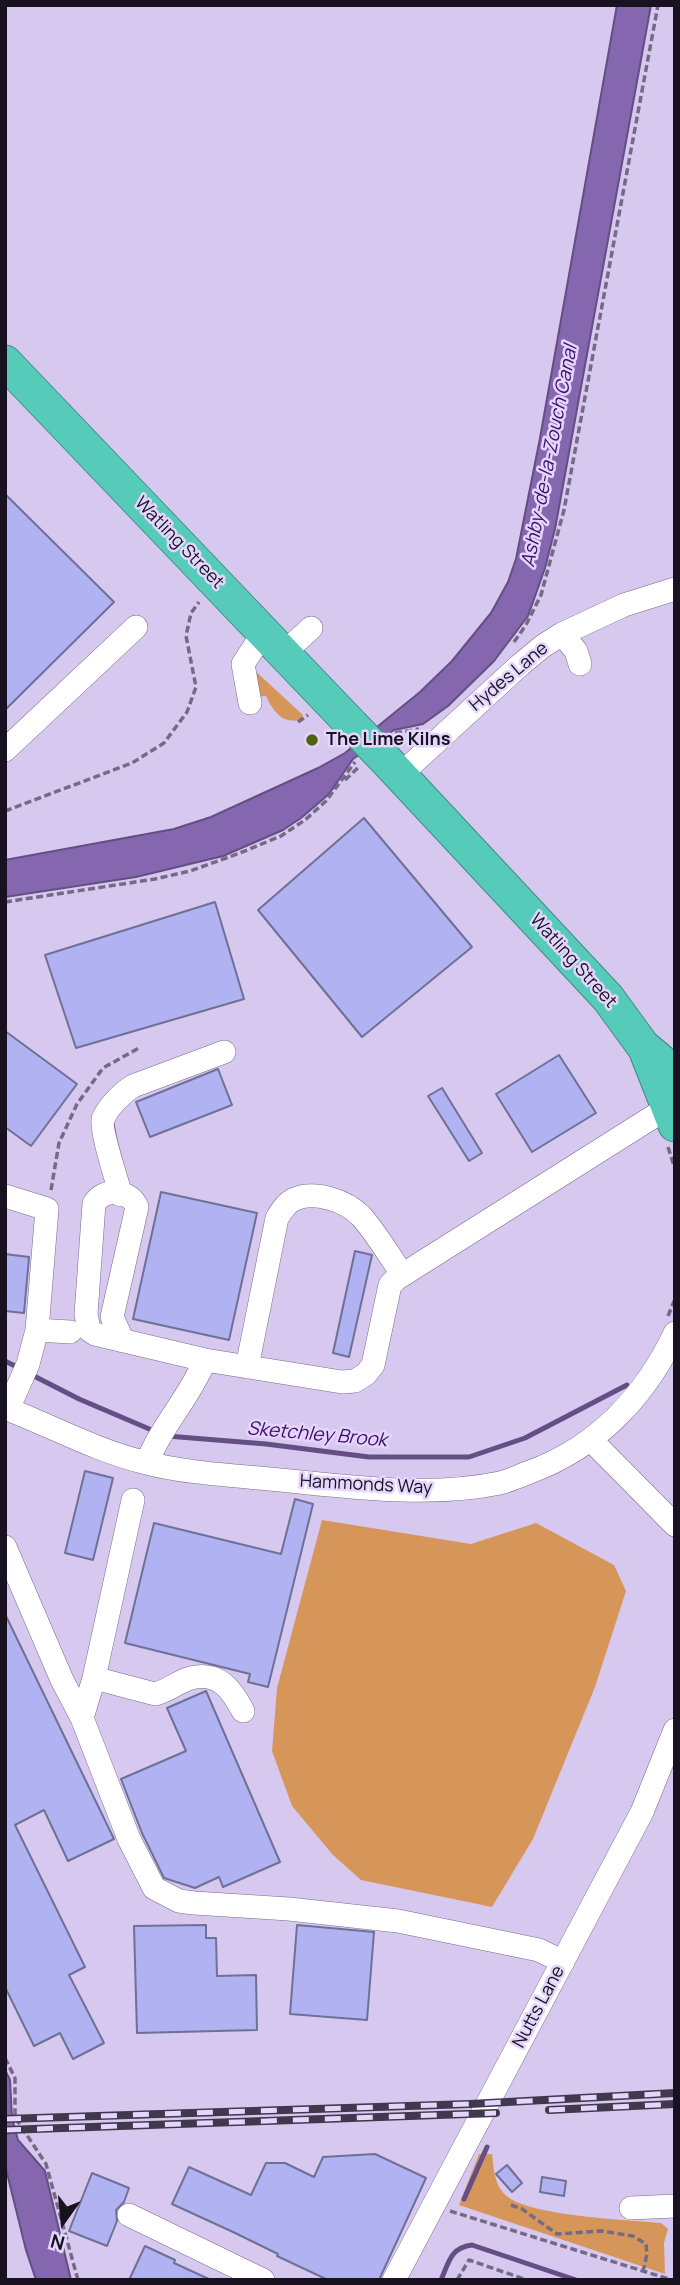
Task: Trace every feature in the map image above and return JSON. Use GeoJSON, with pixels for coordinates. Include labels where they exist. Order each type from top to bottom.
{"type":"FeatureCollection","features":[{"type":"Feature","properties":{"kind":"highway","name":"Watling Street"},"geometry":{"type":"LineString","coordinates":[[5,362],[352,725],[377,760],[608,998],[643,1046],[675,1073]]}},
{"type":"Feature","properties":{"kind":"highway","name":"Watling Street"},"geometry":{"type":"LineString","coordinates":[[643,1046],[671,1116]]}},
{"type":"Feature","properties":{"kind":"street","name":"Hydes Lane"},"geometry":{"type":"LineString","coordinates":[[377,760],[562,634],[624,606],[675,589]]}},
{"type":"Feature","properties":{"kind":"street"},"geometry":{"type":"LineString","coordinates":[[5,750],[136,626]]}},
{"type":"Feature","properties":{"kind":"street"},"geometry":{"type":"LineString","coordinates":[[250,703],[243,663],[274,643],[311,628]]}},
{"type":"Feature","properties":{"kind":"street"},"geometry":{"type":"LineString","coordinates":[[562,634],[576,651],[580,664]]}},
{"type":"Feature","properties":{"kind":"street"},"geometry":{"type":"LineString","coordinates":[[121,1195],[102,1125],[107,1114],[133,1086],[224,1052]]}},
{"type":"Feature","properties":{"kind":"street"},"geometry":{"type":"LineString","coordinates":[[122,1340],[112,1317],[138,1207],[131,1198],[104,1193],[94,1204],[86,1314],[89,1330],[95,1334],[205,1360],[328,1380],[355,1381],[373,1365],[390,1285],[402,1274],[671,1116]]}},
{"type":"Feature","properties":{"kind":"street"},"geometry":{"type":"LineString","coordinates":[[247,1367],[277,1218],[293,1199],[307,1195],[323,1197],[342,1203],[360,1215],[402,1274]]}},
{"type":"Feature","properties":{"kind":"street"},"geometry":{"type":"LineString","coordinates":[[5,1196],[47,1209],[37,1329],[28,1364],[9,1404]]}},
{"type":"Feature","properties":{"kind":"street"},"geometry":{"type":"LineString","coordinates":[[37,1329],[70,1332]]}},
{"type":"Feature","properties":{"kind":"street","name":"Hammonds Way"},"geometry":{"type":"LineString","coordinates":[[9,1404],[87,1443],[319,1484],[447,1490],[502,1482],[554,1463],[591,1440],[641,1392],[675,1333]]}},
{"type":"Feature","properties":{"kind":"street"},"geometry":{"type":"LineString","coordinates":[[150,1455],[197,1380],[205,1360]]}},
{"type":"Feature","properties":{"kind":"street"},"geometry":{"type":"LineString","coordinates":[[591,1440],[675,1525]]}},
{"type":"Feature","properties":{"kind":"street"},"geometry":{"type":"LineString","coordinates":[[82,1718],[94,1678],[134,1500]]}},
{"type":"Feature","properties":{"kind":"street"},"geometry":{"type":"LineString","coordinates":[[5,1547],[62,1680],[82,1718],[129,1839],[154,1888],[166,1896],[194,1903],[289,1909],[398,1921],[538,1951],[563,1962]]}},
{"type":"Feature","properties":{"kind":"street"},"geometry":{"type":"LineString","coordinates":[[94,1678],[155,1694],[191,1678],[211,1677],[223,1682],[234,1692],[243,1711]]}},
{"type":"Feature","properties":{"kind":"street","name":"Nutts Lane"},"geometry":{"type":"LineString","coordinates":[[394,2280],[642,1812],[675,1731]]}},
{"type":"Feature","properties":{"kind":"street"},"geometry":{"type":"LineString","coordinates":[[631,2208],[675,2206]]}},
{"type":"Feature","properties":{"kind":"street"},"geometry":{"type":"LineString","coordinates":[[129,2215],[264,2280]]}},
{"type":"Feature","properties":{"kind":"path"},"geometry":{"type":"LineString","coordinates":[[509,649],[526,625],[541,595],[564,510],[658,5]]}},
{"type":"Feature","properties":{"kind":"path"},"geometry":{"type":"LineString","coordinates":[[5,811],[132,763],[164,743],[187,712],[195,687],[186,636],[191,613],[202,598]]}},
{"type":"Feature","properties":{"kind":"path"},"geometry":{"type":"LineString","coordinates":[[298,722],[313,712]]}},
{"type":"Feature","properties":{"kind":"path"},"geometry":{"type":"LineString","coordinates":[[5,902],[155,879],[240,853],[281,836],[306,820],[344,781],[377,760],[396,733],[428,725]]}},
{"type":"Feature","properties":{"kind":"path"},"geometry":{"type":"LineString","coordinates":[[47,1209],[59,1143],[77,1104],[103,1068],[139,1048]]}},
{"type":"Feature","properties":{"kind":"path"},"geometry":{"type":"LineString","coordinates":[[5,2058],[15,2078],[15,2117],[46,2164],[78,2280]]}},
{"type":"Feature","properties":{"kind":"path"},"geometry":{"type":"LineString","coordinates":[[511,2205],[522,2209],[557,2234],[602,2231],[633,2236],[646,2244],[643,2272]]}},
{"type":"Feature","properties":{"kind":"path"},"geometry":{"type":"LineString","coordinates":[[432,2206],[672,2280]]}},
{"type":"Feature","properties":{"kind":"path"},"geometry":{"type":"LineString","coordinates":[[457,2280],[469,2260],[527,2280]]}},
{"type":"Feature","properties":{"kind":"shaded area"},"geometry":{"type":"Polygon","coordinates":[[[252,668],[303,715],[300,720],[283,718],[266,696],[254,697],[252,668]]]}},
{"type":"Feature","properties":{"kind":"shaded area"},"geometry":{"type":"Polygon","coordinates":[[[322,1520],[471,1544],[536,1523],[614,1565],[626,1591],[595,1687],[533,1839],[492,1907],[361,1880],[333,1855],[292,1806],[272,1751],[277,1688],[322,1520]]]}},
{"type":"Feature","properties":{"kind":"shaded area"},"geometry":{"type":"Polygon","coordinates":[[[479,2154],[492,2154],[500,2188],[508,2197],[520,2203],[558,2213],[661,2223],[668,2229],[664,2243],[665,2274],[459,2205],[479,2154]]]}},
{"type":"Feature","properties":{"kind":"water","name":"Ashby-de-la-Zouch Canal"},"geometry":{"type":"Polygon","coordinates":[[[617,5],[651,5],[555,529],[528,616],[494,661],[448,706],[423,724],[394,730],[353,759],[329,794],[283,830],[223,856],[136,877],[5,897],[5,860],[174,829],[211,817],[345,753],[420,692],[452,661],[491,613],[508,582],[516,559],[617,5]]]}},
{"type":"Feature","properties":{"kind":"water"},"geometry":{"type":"Polygon","coordinates":[[[5,2070],[10,2080],[12,2118],[18,2140],[45,2171],[71,2280],[36,2280],[26,2250],[5,2165],[5,2070]]]}},
{"type":"Feature","properties":{"kind":"building"},"geometry":{"type":"Polygon","coordinates":[[[5,494],[114,602],[5,710],[5,494]]]}},
{"type":"Feature","properties":{"kind":"building"},"geometry":{"type":"Polygon","coordinates":[[[364,818],[472,947],[362,1037],[258,910],[364,818]]]}},
{"type":"Feature","properties":{"kind":"building"},"geometry":{"type":"Polygon","coordinates":[[[215,902],[244,999],[76,1048],[45,955],[215,902]]]}},
{"type":"Feature","properties":{"kind":"building"},"geometry":{"type":"Polygon","coordinates":[[[5,1031],[77,1084],[31,1146],[5,1127],[5,1031]]]}},
{"type":"Feature","properties":{"kind":"building"},"geometry":{"type":"Polygon","coordinates":[[[559,1055],[596,1113],[532,1152],[496,1094],[559,1055]]]}},
{"type":"Feature","properties":{"kind":"building"},"geometry":{"type":"Polygon","coordinates":[[[218,1069],[232,1105],[150,1137],[136,1102],[218,1069]]]}},
{"type":"Feature","properties":{"kind":"building"},"geometry":{"type":"Polygon","coordinates":[[[442,1088],[482,1153],[469,1161],[428,1096],[442,1088]]]}},
{"type":"Feature","properties":{"kind":"building"},"geometry":{"type":"Polygon","coordinates":[[[161,1192],[257,1213],[229,1340],[133,1319],[161,1192]]]}},
{"type":"Feature","properties":{"kind":"building"},"geometry":{"type":"Polygon","coordinates":[[[355,1251],[372,1255],[349,1357],[333,1353],[355,1251]]]}},
{"type":"Feature","properties":{"kind":"building"},"geometry":{"type":"Polygon","coordinates":[[[5,1254],[29,1257],[24,1313],[5,1311],[5,1254]]]}},
{"type":"Feature","properties":{"kind":"building"},"geometry":{"type":"Polygon","coordinates":[[[85,1471],[113,1478],[93,1560],[65,1553],[85,1471]]]}},
{"type":"Feature","properties":{"kind":"building"},"geometry":{"type":"Polygon","coordinates":[[[295,1499],[313,1504],[268,1687],[248,1682],[250,1674],[125,1643],[154,1523],[281,1554],[295,1499]]]}},
{"type":"Feature","properties":{"kind":"building"},"geometry":{"type":"Polygon","coordinates":[[[5,1614],[114,1839],[68,1861],[44,1810],[15,1825],[85,1967],[69,1975],[104,2043],[73,2059],[60,2033],[34,2046],[5,1987],[5,1614]]]}},
{"type":"Feature","properties":{"kind":"building"},"geometry":{"type":"Polygon","coordinates":[[[206,1691],[280,1862],[223,1887],[219,1877],[195,1888],[164,1878],[142,1833],[121,1779],[186,1751],[167,1708],[206,1691]]]}},
{"type":"Feature","properties":{"kind":"building"},"geometry":{"type":"Polygon","coordinates":[[[206,1925],[206,1938],[216,1938],[217,1976],[256,1975],[257,2030],[137,2033],[134,1926],[206,1925]]]}},
{"type":"Feature","properties":{"kind":"building"},"geometry":{"type":"Polygon","coordinates":[[[297,1925],[374,1932],[367,2020],[290,2014],[297,1925]]]}},
{"type":"Feature","properties":{"kind":"building"},"geometry":{"type":"Polygon","coordinates":[[[375,2154],[426,2178],[379,2280],[328,2280],[172,2204],[189,2167],[251,2195],[266,2163],[285,2163],[314,2177],[323,2157],[375,2154]]]}},
{"type":"Feature","properties":{"kind":"building"},"geometry":{"type":"Polygon","coordinates":[[[507,2165],[522,2183],[512,2192],[496,2174],[507,2165]]]}},
{"type":"Feature","properties":{"kind":"building"},"geometry":{"type":"Polygon","coordinates":[[[92,2173],[129,2188],[124,2202],[116,2210],[117,2221],[107,2246],[69,2231],[92,2173]]]}},
{"type":"Feature","properties":{"kind":"building"},"geometry":{"type":"Polygon","coordinates":[[[542,2177],[566,2181],[564,2196],[540,2192],[542,2177]]]}},
{"type":"Feature","properties":{"kind":"building"},"geometry":{"type":"Polygon","coordinates":[[[145,2246],[175,2260],[174,2263],[211,2280],[129,2280],[145,2246]]]}},
{"type":"Feature","properties":{"kind":"waterway","name":"Sketchley Brook"},"geometry":{"type":"LineString","coordinates":[[5,1361],[21,1369]]}},
{"type":"Feature","properties":{"kind":"waterway","name":"Sketchley Brook"},"geometry":{"type":"LineString","coordinates":[[30,1374],[79,1399],[154,1431]]}},
{"type":"Feature","properties":{"kind":"waterway","name":"Sketchley Brook"},"geometry":{"type":"LineString","coordinates":[[167,1436],[266,1444],[369,1457],[469,1457],[525,1438],[627,1385]]}},
{"type":"Feature","properties":{"kind":"waterway"},"geometry":{"type":"LineString","coordinates":[[464,2199],[487,2147]]}},
{"type":"Feature","properties":{"kind":"waterway"},"geometry":{"type":"LineString","coordinates":[[441,2280],[455,2253],[472,2245],[576,2280]]}},
{"type":"Feature","properties":{"kind":"railway"},"geometry":{"type":"LineString","coordinates":[[5,2119],[470,2104],[675,2093]]}},
{"type":"Feature","properties":{"kind":"railway"},"geometry":{"type":"LineString","coordinates":[[549,2110],[675,2104]]}},
{"type":"Feature","properties":{"kind":"railway"},"geometry":{"type":"LineString","coordinates":[[5,2130],[496,2113]]}},
{"type":"Feature","properties":{"kind":"place","name":"The Lime Kilns"},"geometry":{"type":"Point","coordinates":[312,740]}}]}
